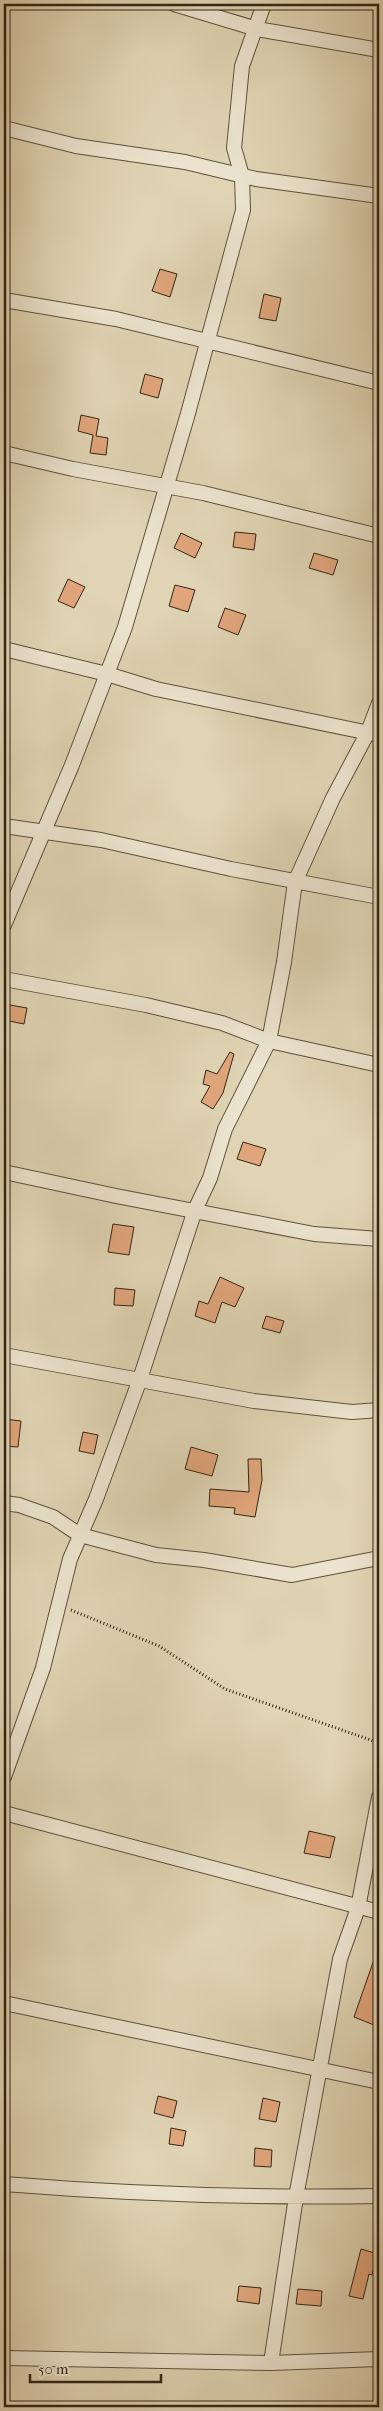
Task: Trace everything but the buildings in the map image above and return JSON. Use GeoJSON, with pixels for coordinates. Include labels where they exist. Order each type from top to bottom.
{"type":"FeatureCollection","features":[{"type":"Feature","properties":{"kind":"street"},"geometry":{"type":"LineString","coordinates":[[174,4],[257,30],[379,50]]}},
{"type":"Feature","properties":{"kind":"street"},"geometry":{"type":"LineString","coordinates":[[4,924],[22,879],[45,831],[125,627],[208,342],[242,210],[242,176],[234,148],[242,66],[257,30],[264,4]]}},
{"type":"Feature","properties":{"kind":"street"},"geometry":{"type":"LineString","coordinates":[[4,128],[76,146],[185,162],[242,176],[379,196]]}},
{"type":"Feature","properties":{"kind":"street"},"geometry":{"type":"LineString","coordinates":[[4,300],[116,319],[379,384]]}},
{"type":"Feature","properties":{"kind":"street"},"geometry":{"type":"LineString","coordinates":[[4,453],[73,469],[212,496],[379,536]]}},
{"type":"Feature","properties":{"kind":"street"},"geometry":{"type":"LineString","coordinates":[[4,649],[107,674],[156,689],[374,734]]}},
{"type":"Feature","properties":{"kind":"street"},"geometry":{"type":"LineString","coordinates":[[4,1777],[32,1704],[70,1559],[140,1379],[195,1210],[210,1178],[225,1129],[269,1041],[284,962],[295,882],[333,798],[374,734],[379,703]]}},
{"type":"Feature","properties":{"kind":"street"},"geometry":{"type":"LineString","coordinates":[[4,826],[101,840],[295,882],[379,897]]}},
{"type":"Feature","properties":{"kind":"street"},"geometry":{"type":"LineString","coordinates":[[4,978],[146,1005],[222,1023],[269,1041],[379,1065]]}},
{"type":"Feature","properties":{"kind":"street"},"geometry":{"type":"LineString","coordinates":[[4,1172],[116,1196],[314,1234],[379,1239]]}},
{"type":"Feature","properties":{"kind":"street"},"geometry":{"type":"LineString","coordinates":[[4,1356],[254,1401],[352,1412],[379,1410]]}},
{"type":"Feature","properties":{"kind":"street"},"geometry":{"type":"LineString","coordinates":[[4,1503],[19,1505],[53,1517],[80,1535],[156,1555],[204,1560],[292,1575],[379,1558]]}},
{"type":"Feature","properties":{"kind":"street"},"geometry":{"type":"LineString","coordinates":[[271,2363],[296,2198],[340,1960],[358,1908],[379,1797]]}},
{"type":"Feature","properties":{"kind":"street"},"geometry":{"type":"LineString","coordinates":[[4,1813],[379,1912]]}},
{"type":"Feature","properties":{"kind":"street"},"geometry":{"type":"LineString","coordinates":[[4,2003],[379,2082]]}},
{"type":"Feature","properties":{"kind":"street"},"geometry":{"type":"LineString","coordinates":[[4,2184],[105,2192],[296,2198],[379,2196]]}},
{"type":"Feature","properties":{"kind":"street"},"geometry":{"type":"LineString","coordinates":[[4,2358],[271,2363],[379,2359]]}},
{"type":"Feature","properties":{"kind":"path"},"geometry":{"type":"LineString","coordinates":[[59,1606],[159,1646],[224,1689],[379,1743]]}}]}
